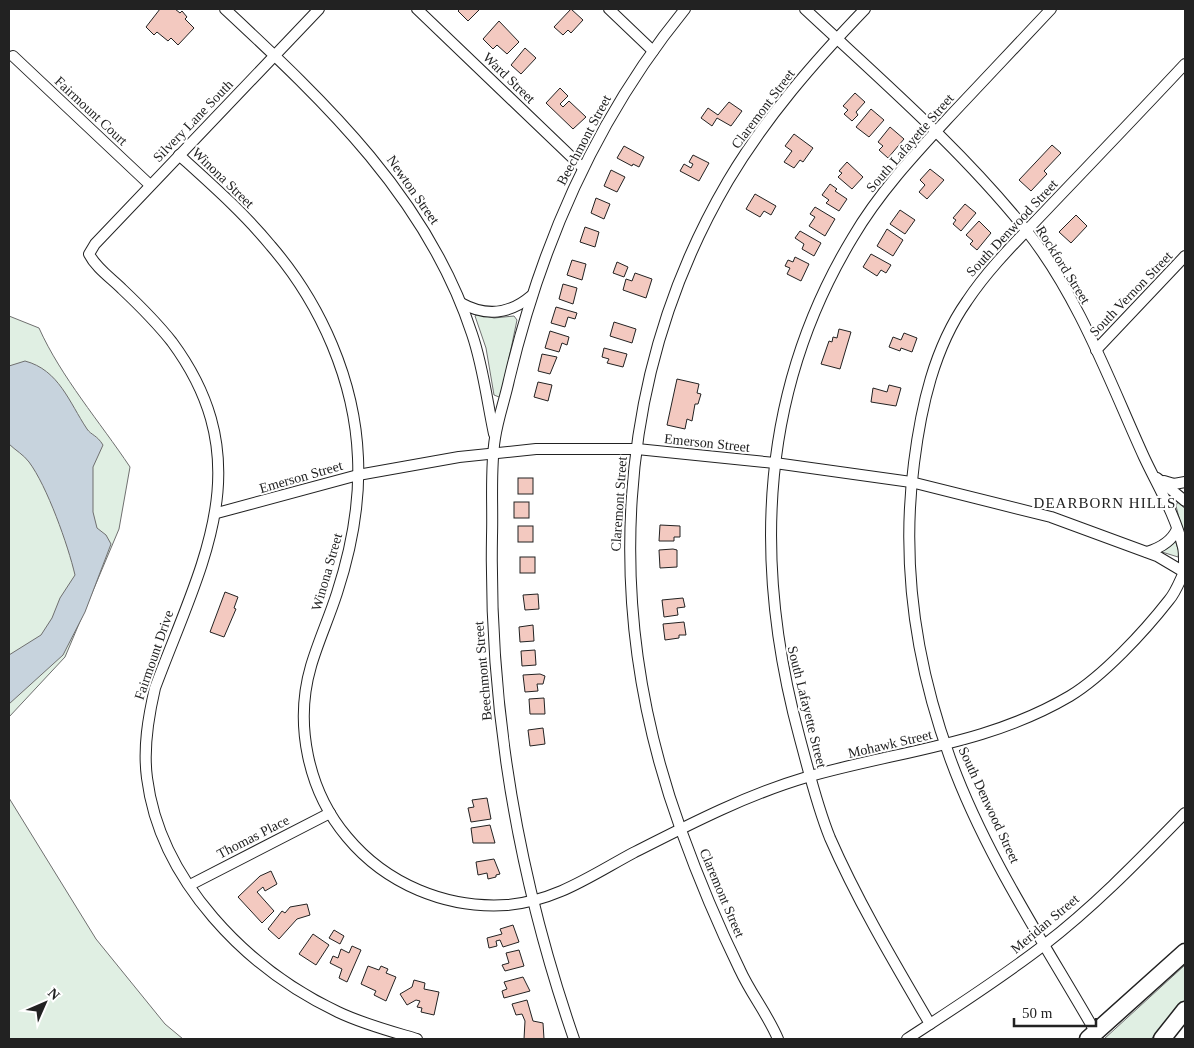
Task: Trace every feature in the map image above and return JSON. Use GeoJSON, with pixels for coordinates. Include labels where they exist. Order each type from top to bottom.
{"type":"FeatureCollection","features":[{"type":"Feature","properties":{"kind":"main road"},"geometry":{"type":"LineString","coordinates":[[1092,1036],[1185,952]]}},
{"type":"Feature","properties":{"kind":"main road"},"geometry":{"type":"LineString","coordinates":[[1162,1039],[1185,1010]]}},
{"type":"Feature","properties":{"kind":"main road"},"geometry":{"type":"LineString","coordinates":[[1167,1039],[1185,1024]]}},
{"type":"Feature","properties":{"kind":"street","name":"Newton Street"},"geometry":{"type":"LineString","coordinates":[[224,9],[275,56],[358,140],[393,182],[434,245],[461,303],[473,336],[494,438]]}},
{"type":"Feature","properties":{"kind":"street","name":"Silvery Lane South"},"geometry":{"type":"LineString","coordinates":[[89,254],[92,248],[150,185],[319,9]]}},
{"type":"Feature","properties":{"kind":"street","name":"Ward Street"},"geometry":{"type":"LineString","coordinates":[[416,9],[583,168]]}},
{"type":"Feature","properties":{"kind":"street"},"geometry":{"type":"LineString","coordinates":[[609,9],[653,51]]}},
{"type":"Feature","properties":{"kind":"street","name":"Beechmont Street"},"geometry":{"type":"LineString","coordinates":[[574,1039],[555,984],[532,902],[511,795],[497,695],[491,598],[494,438],[532,296],[557,226],[583,168],[615,109],[653,51],[685,9]]}},
{"type":"Feature","properties":{"kind":"street","name":"Rockford Street"},"geometry":{"type":"LineString","coordinates":[[805,9],[936,132],[986,184],[1027,231],[1055,274],[1096,350],[1156,478],[1184,548],[1185,572]]}},
{"type":"Feature","properties":{"kind":"street","name":"Claremont Street"},"geometry":{"type":"LineString","coordinates":[[778,1039],[741,973],[681,829],[654,736],[632,617],[629,543],[637,449],[645,396],[659,341],[678,284],[702,230],[730,179],[758,134],[788,95],[837,38],[865,9]]}},
{"type":"Feature","properties":{"kind":"street","name":"South Lafayette Street"},"geometry":{"type":"LineString","coordinates":[[930,1024],[879,935],[839,857],[822,818],[810,777],[787,692],[774,616],[769,518],[775,463],[782,418],[794,369],[817,306],[853,236],[877,202],[936,132],[1051,9]]}},
{"type":"Feature","properties":{"kind":"street","name":"Fairmount Court"},"geometry":{"type":"LineString","coordinates":[[13,56],[150,185]]}},
{"type":"Feature","properties":{"kind":"street","name":"South Denwood Street"},"geometry":{"type":"LineString","coordinates":[[1092,1036],[1045,944],[982,829],[946,745],[926,677],[914,614],[908,532],[911,482],[924,404],[936,361],[965,303],[982,280],[1027,231],[1185,64]]}},
{"type":"Feature","properties":{"kind":"street","name":"Winona Street"},"geometry":{"type":"LineString","coordinates":[[179,155],[271,245],[293,273],[316,312],[335,353],[349,395],[356,435],[358,475],[355,513],[347,561],[311,666],[304,703],[304,732],[308,760],[323,800],[345,835],[369,860],[393,877],[422,892],[448,900],[476,905],[532,902]]}},
{"type":"Feature","properties":{"kind":"street","name":"Fairmount Drive"},"geometry":{"type":"LineString","coordinates":[[89,254],[98,266],[158,325],[182,357],[199,385],[212,419],[218,450],[220,482],[217,513],[208,546],[155,688],[146,740],[146,778],[155,819],[169,850],[190,886],[233,938],[279,977],[338,1012],[417,1039]]}},
{"type":"Feature","properties":{"kind":"street","name":"South Vernon Street"},"geometry":{"type":"LineString","coordinates":[[1096,350],[1185,256]]}},
{"type":"Feature","properties":{"kind":"street"},"geometry":{"type":"LineString","coordinates":[[461,303],[478,310],[497,312],[516,307],[532,296]]}},
{"type":"Feature","properties":{"kind":"street","name":"Emerson Street"},"geometry":{"type":"LineString","coordinates":[[217,513],[358,475],[402,466],[494,452],[536,449],[637,449],[775,463],[911,482],[1051,517],[1147,552],[1185,572]]}},
{"type":"Feature","properties":{"kind":"street"},"geometry":{"type":"LineString","coordinates":[[1156,478],[1174,484],[1185,482]]}},
{"type":"Feature","properties":{"kind":"street"},"geometry":{"type":"LineString","coordinates":[[1156,478],[1185,501]]}},
{"type":"Feature","properties":{"kind":"street"},"geometry":{"type":"LineString","coordinates":[[1147,552],[1164,545],[1177,529]]}},
{"type":"Feature","properties":{"kind":"street","name":"Mohawk Street"},"geometry":{"type":"LineString","coordinates":[[532,902],[544,899],[578,884],[681,829],[743,800],[810,777],[946,745],[1010,726],[1075,693],[1113,661],[1171,598],[1185,572]]}},
{"type":"Feature","properties":{"kind":"street","name":"Thomas Place"},"geometry":{"type":"LineString","coordinates":[[190,886],[330,813]]}},
{"type":"Feature","properties":{"kind":"street","name":"Meridan Street"},"geometry":{"type":"LineString","coordinates":[[907,1039],[970,999],[1045,944],[1105,891],[1185,813]]}},
{"type":"Feature","properties":{"kind":"green space"},"geometry":{"type":"Polygon","coordinates":[[[478,314],[494,318],[514,316],[517,320],[502,392],[499,397],[494,395],[486,348],[475,316],[478,314]]]}},
{"type":"Feature","properties":{"kind":"green space"},"geometry":{"type":"Polygon","coordinates":[[[9,316],[39,328],[58,364],[130,467],[119,529],[65,657],[9,717],[9,316]]]}},
{"type":"Feature","properties":{"kind":"green space"},"geometry":{"type":"Polygon","coordinates":[[[1178,501],[1185,509],[1185,541],[1176,506],[1178,501]]]}},
{"type":"Feature","properties":{"kind":"green space"},"geometry":{"type":"Polygon","coordinates":[[[1175,540],[1179,552],[1178,557],[1162,552],[1161,550],[1175,540]]]}},
{"type":"Feature","properties":{"kind":"green space"},"geometry":{"type":"Polygon","coordinates":[[[9,798],[96,939],[165,1024],[183,1039],[9,1039],[9,798]]]}},
{"type":"Feature","properties":{"kind":"green space"},"geometry":{"type":"Polygon","coordinates":[[[1185,965],[1185,1003],[1151,1039],[1104,1039],[1185,965]]]}},
{"type":"Feature","properties":{"kind":"shaded area"},"geometry":{"type":"Polygon","coordinates":[[[25,361],[37,365],[55,379],[87,429],[103,445],[93,467],[93,512],[97,528],[106,535],[111,544],[85,612],[63,655],[9,704],[9,655],[41,635],[52,618],[60,598],[75,575],[62,532],[43,486],[27,459],[9,444],[9,366],[25,361]]]}},
{"type":"Feature","properties":{"kind":"building"},"geometry":{"type":"Polygon","coordinates":[[[160,9],[175,9],[180,13],[182,11],[187,17],[185,19],[194,28],[178,45],[171,38],[168,41],[157,32],[154,35],[146,27],[160,9]]]}},
{"type":"Feature","properties":{"kind":"building"},"geometry":{"type":"Polygon","coordinates":[[[460,9],[480,9],[468,21],[458,11],[460,9]]]}},
{"type":"Feature","properties":{"kind":"building"},"geometry":{"type":"Polygon","coordinates":[[[571,9],[583,20],[571,33],[568,30],[563,35],[554,27],[571,9]]]}},
{"type":"Feature","properties":{"kind":"building"},"geometry":{"type":"Polygon","coordinates":[[[499,21],[519,42],[507,54],[497,45],[493,49],[483,39],[499,21]]]}},
{"type":"Feature","properties":{"kind":"building"},"geometry":{"type":"Polygon","coordinates":[[[525,48],[536,58],[521,74],[511,65],[525,48]]]}},
{"type":"Feature","properties":{"kind":"building"},"geometry":{"type":"Polygon","coordinates":[[[560,88],[568,96],[560,104],[563,107],[569,101],[586,117],[573,129],[546,103],[560,88]]]}},
{"type":"Feature","properties":{"kind":"building"},"geometry":{"type":"Polygon","coordinates":[[[855,93],[865,102],[856,112],[858,115],[852,121],[844,114],[848,110],[843,106],[855,93]]]}},
{"type":"Feature","properties":{"kind":"building"},"geometry":{"type":"Polygon","coordinates":[[[729,102],[742,111],[731,126],[717,118],[712,126],[701,118],[708,108],[718,115],[729,102]]]}},
{"type":"Feature","properties":{"kind":"building"},"geometry":{"type":"Polygon","coordinates":[[[871,109],[884,120],[869,137],[856,127],[871,109]]]}},
{"type":"Feature","properties":{"kind":"building"},"geometry":{"type":"Polygon","coordinates":[[[890,127],[904,139],[888,158],[879,150],[883,146],[878,142],[890,127]]]}},
{"type":"Feature","properties":{"kind":"building"},"geometry":{"type":"Polygon","coordinates":[[[794,134],[813,148],[803,162],[800,160],[794,168],[784,162],[792,151],[785,146],[794,134]]]}},
{"type":"Feature","properties":{"kind":"building"},"geometry":{"type":"Polygon","coordinates":[[[1052,145],[1061,153],[1044,171],[1047,174],[1031,191],[1019,180],[1052,145]]]}},
{"type":"Feature","properties":{"kind":"building"},"geometry":{"type":"Polygon","coordinates":[[[624,146],[644,157],[639,167],[633,164],[632,166],[617,158],[624,146]]]}},
{"type":"Feature","properties":{"kind":"building"},"geometry":{"type":"Polygon","coordinates":[[[693,155],[709,163],[699,181],[680,171],[684,164],[691,168],[693,164],[689,162],[693,155]]]}},
{"type":"Feature","properties":{"kind":"building"},"geometry":{"type":"Polygon","coordinates":[[[847,162],[863,177],[852,189],[838,177],[842,173],[839,171],[847,162]]]}},
{"type":"Feature","properties":{"kind":"building"},"geometry":{"type":"Polygon","coordinates":[[[930,169],[944,180],[927,199],[919,192],[925,185],[920,180],[930,169]]]}},
{"type":"Feature","properties":{"kind":"building"},"geometry":{"type":"Polygon","coordinates":[[[611,170],[625,177],[617,192],[604,186],[611,170]]]}},
{"type":"Feature","properties":{"kind":"building"},"geometry":{"type":"Polygon","coordinates":[[[830,184],[837,189],[835,191],[847,199],[839,211],[826,203],[829,200],[822,195],[830,184]]]}},
{"type":"Feature","properties":{"kind":"building"},"geometry":{"type":"Polygon","coordinates":[[[755,194],[776,206],[771,215],[764,211],[760,217],[746,209],[755,194]]]}},
{"type":"Feature","properties":{"kind":"building"},"geometry":{"type":"Polygon","coordinates":[[[596,198],[610,204],[604,219],[591,213],[596,198]]]}},
{"type":"Feature","properties":{"kind":"building"},"geometry":{"type":"Polygon","coordinates":[[[965,204],[976,213],[961,231],[953,224],[956,220],[953,218],[965,204]]]}},
{"type":"Feature","properties":{"kind":"building"},"geometry":{"type":"Polygon","coordinates":[[[815,207],[835,219],[825,236],[809,226],[815,217],[810,214],[815,207]]]}},
{"type":"Feature","properties":{"kind":"building"},"geometry":{"type":"Polygon","coordinates":[[[900,210],[915,220],[905,234],[890,224],[900,210]]]}},
{"type":"Feature","properties":{"kind":"building"},"geometry":{"type":"Polygon","coordinates":[[[1076,215],[1087,226],[1071,243],[1059,232],[1076,215]]]}},
{"type":"Feature","properties":{"kind":"building"},"geometry":{"type":"Polygon","coordinates":[[[979,221],[991,233],[977,250],[970,244],[973,241],[966,235],[979,221]]]}},
{"type":"Feature","properties":{"kind":"building"},"geometry":{"type":"Polygon","coordinates":[[[585,227],[599,232],[595,247],[580,242],[585,227]]]}},
{"type":"Feature","properties":{"kind":"building"},"geometry":{"type":"Polygon","coordinates":[[[887,229],[903,240],[893,256],[877,246],[887,229]]]}},
{"type":"Feature","properties":{"kind":"building"},"geometry":{"type":"Polygon","coordinates":[[[800,231],[821,243],[814,256],[802,249],[804,244],[795,238],[800,231]]]}},
{"type":"Feature","properties":{"kind":"building"},"geometry":{"type":"Polygon","coordinates":[[[871,254],[891,265],[886,273],[881,270],[877,276],[863,267],[871,254]]]}},
{"type":"Feature","properties":{"kind":"building"},"geometry":{"type":"Polygon","coordinates":[[[795,257],[809,264],[801,281],[787,274],[790,268],[785,266],[788,260],[793,262],[795,257]]]}},
{"type":"Feature","properties":{"kind":"building"},"geometry":{"type":"Polygon","coordinates":[[[572,260],[586,264],[582,280],[567,275],[572,260]]]}},
{"type":"Feature","properties":{"kind":"building"},"geometry":{"type":"Polygon","coordinates":[[[617,262],[628,267],[624,277],[613,273],[617,262]]]}},
{"type":"Feature","properties":{"kind":"building"},"geometry":{"type":"Polygon","coordinates":[[[635,273],[652,279],[646,298],[623,290],[626,279],[632,281],[635,273]]]}},
{"type":"Feature","properties":{"kind":"building"},"geometry":{"type":"Polygon","coordinates":[[[563,284],[577,288],[573,304],[559,299],[563,284]]]}},
{"type":"Feature","properties":{"kind":"building"},"geometry":{"type":"Polygon","coordinates":[[[556,307],[577,313],[575,319],[568,317],[565,327],[551,323],[556,307]]]}},
{"type":"Feature","properties":{"kind":"building"},"geometry":{"type":"Polygon","coordinates":[[[614,322],[636,329],[632,343],[610,336],[614,322]]]}},
{"type":"Feature","properties":{"kind":"building"},"geometry":{"type":"Polygon","coordinates":[[[839,329],[851,332],[840,369],[821,364],[829,341],[832,342],[833,337],[837,338],[839,329]]]}},
{"type":"Feature","properties":{"kind":"building"},"geometry":{"type":"Polygon","coordinates":[[[550,331],[569,337],[567,345],[562,343],[559,352],[545,348],[550,331]]]}},
{"type":"Feature","properties":{"kind":"building"},"geometry":{"type":"Polygon","coordinates":[[[904,333],[917,338],[912,352],[901,348],[900,351],[889,347],[893,337],[901,340],[904,333]]]}},
{"type":"Feature","properties":{"kind":"building"},"geometry":{"type":"Polygon","coordinates":[[[604,348],[627,354],[623,367],[607,363],[609,359],[602,357],[604,348]]]}},
{"type":"Feature","properties":{"kind":"building"},"geometry":{"type":"Polygon","coordinates":[[[542,354],[557,357],[550,374],[538,371],[542,354]]]}},
{"type":"Feature","properties":{"kind":"building"},"geometry":{"type":"Polygon","coordinates":[[[677,379],[699,384],[697,393],[701,394],[698,404],[695,404],[692,421],[687,419],[685,429],[667,425],[677,379]]]}},
{"type":"Feature","properties":{"kind":"building"},"geometry":{"type":"Polygon","coordinates":[[[538,382],[552,385],[548,401],[534,397],[538,382]]]}},
{"type":"Feature","properties":{"kind":"building"},"geometry":{"type":"Polygon","coordinates":[[[889,385],[901,388],[896,406],[871,402],[873,388],[887,392],[889,385]]]}},
{"type":"Feature","properties":{"kind":"building"},"geometry":{"type":"Polygon","coordinates":[[[518,478],[533,478],[533,494],[518,494],[518,478]]]}},
{"type":"Feature","properties":{"kind":"building"},"geometry":{"type":"Polygon","coordinates":[[[514,502],[529,502],[529,518],[514,518],[514,502]]]}},
{"type":"Feature","properties":{"kind":"building"},"geometry":{"type":"Polygon","coordinates":[[[660,525],[680,526],[680,537],[674,537],[674,541],[659,541],[660,525]]]}},
{"type":"Feature","properties":{"kind":"building"},"geometry":{"type":"Polygon","coordinates":[[[518,526],[533,526],[533,542],[518,542],[518,526]]]}},
{"type":"Feature","properties":{"kind":"building"},"geometry":{"type":"Polygon","coordinates":[[[659,550],[677,550],[677,567],[660,568],[659,550]]]}},
{"type":"Feature","properties":{"kind":"building"},"geometry":{"type":"Polygon","coordinates":[[[520,557],[535,557],[535,573],[520,573],[520,557]]]}},
{"type":"Feature","properties":{"kind":"building"},"geometry":{"type":"Polygon","coordinates":[[[225,592],[238,597],[234,608],[236,609],[224,637],[210,632],[225,592]]]}},
{"type":"Feature","properties":{"kind":"building"},"geometry":{"type":"Polygon","coordinates":[[[538,594],[539,609],[525,610],[523,595],[538,594]]]}},
{"type":"Feature","properties":{"kind":"building"},"geometry":{"type":"Polygon","coordinates":[[[683,598],[685,607],[677,608],[678,615],[664,617],[662,600],[683,598]]]}},
{"type":"Feature","properties":{"kind":"building"},"geometry":{"type":"Polygon","coordinates":[[[684,622],[686,635],[679,635],[679,638],[665,640],[663,624],[684,622]]]}},
{"type":"Feature","properties":{"kind":"building"},"geometry":{"type":"Polygon","coordinates":[[[533,625],[534,641],[520,642],[519,627],[533,625]]]}},
{"type":"Feature","properties":{"kind":"building"},"geometry":{"type":"Polygon","coordinates":[[[535,650],[536,665],[522,666],[521,651],[535,650]]]}},
{"type":"Feature","properties":{"kind":"building"},"geometry":{"type":"Polygon","coordinates":[[[540,674],[545,676],[543,684],[537,684],[538,691],[525,692],[523,675],[540,674]]]}},
{"type":"Feature","properties":{"kind":"building"},"geometry":{"type":"Polygon","coordinates":[[[544,698],[545,714],[530,714],[529,699],[544,698]]]}},
{"type":"Feature","properties":{"kind":"building"},"geometry":{"type":"Polygon","coordinates":[[[543,728],[545,744],[530,746],[528,730],[543,728]]]}},
{"type":"Feature","properties":{"kind":"building"},"geometry":{"type":"Polygon","coordinates":[[[487,798],[491,819],[471,822],[468,808],[474,807],[472,800],[487,798]]]}},
{"type":"Feature","properties":{"kind":"building"},"geometry":{"type":"Polygon","coordinates":[[[490,825],[495,843],[473,843],[471,828],[490,825]]]}},
{"type":"Feature","properties":{"kind":"building"},"geometry":{"type":"Polygon","coordinates":[[[494,859],[500,874],[488,879],[487,873],[478,875],[476,862],[494,859]]]}},
{"type":"Feature","properties":{"kind":"building"},"geometry":{"type":"Polygon","coordinates":[[[271,871],[277,884],[265,891],[263,887],[257,892],[274,911],[262,923],[238,897],[260,876],[271,871]]]}},
{"type":"Feature","properties":{"kind":"building"},"geometry":{"type":"Polygon","coordinates":[[[307,904],[310,915],[297,919],[279,939],[268,929],[282,911],[285,913],[290,907],[307,904]]]}},
{"type":"Feature","properties":{"kind":"building"},"geometry":{"type":"Polygon","coordinates":[[[513,925],[519,942],[503,947],[500,940],[496,941],[497,946],[489,948],[487,938],[502,934],[500,929],[513,925]]]}},
{"type":"Feature","properties":{"kind":"building"},"geometry":{"type":"Polygon","coordinates":[[[334,930],[344,936],[340,944],[329,938],[334,930]]]}},
{"type":"Feature","properties":{"kind":"building"},"geometry":{"type":"Polygon","coordinates":[[[313,934],[329,945],[316,965],[299,954],[313,934]]]}},
{"type":"Feature","properties":{"kind":"building"},"geometry":{"type":"Polygon","coordinates":[[[352,946],[361,950],[347,982],[339,978],[342,969],[330,963],[333,956],[338,958],[341,949],[349,953],[352,946]]]}},
{"type":"Feature","properties":{"kind":"building"},"geometry":{"type":"Polygon","coordinates":[[[519,950],[524,966],[505,971],[502,965],[509,963],[506,953],[519,950]]]}},
{"type":"Feature","properties":{"kind":"building"},"geometry":{"type":"Polygon","coordinates":[[[368,966],[379,970],[381,966],[388,969],[386,973],[396,977],[386,1001],[374,995],[376,991],[361,984],[368,966]]]}},
{"type":"Feature","properties":{"kind":"building"},"geometry":{"type":"Polygon","coordinates":[[[523,977],[530,991],[504,998],[502,991],[507,989],[504,982],[523,977]]]}},
{"type":"Feature","properties":{"kind":"building"},"geometry":{"type":"Polygon","coordinates":[[[414,980],[425,983],[424,989],[439,992],[434,1015],[421,1012],[422,1008],[417,1007],[420,1001],[416,1000],[407,1005],[400,994],[412,987],[414,980]]]}},
{"type":"Feature","properties":{"kind":"building"},"geometry":{"type":"Polygon","coordinates":[[[527,1000],[533,1021],[543,1023],[544,1039],[524,1039],[525,1021],[522,1014],[516,1015],[512,1004],[527,1000]]]}},
{"type":"Feature","properties":{"kind":"district","name":"DEARBORN HILLS"},"geometry":{"type":"Point","coordinates":[1105,503]}}]}
